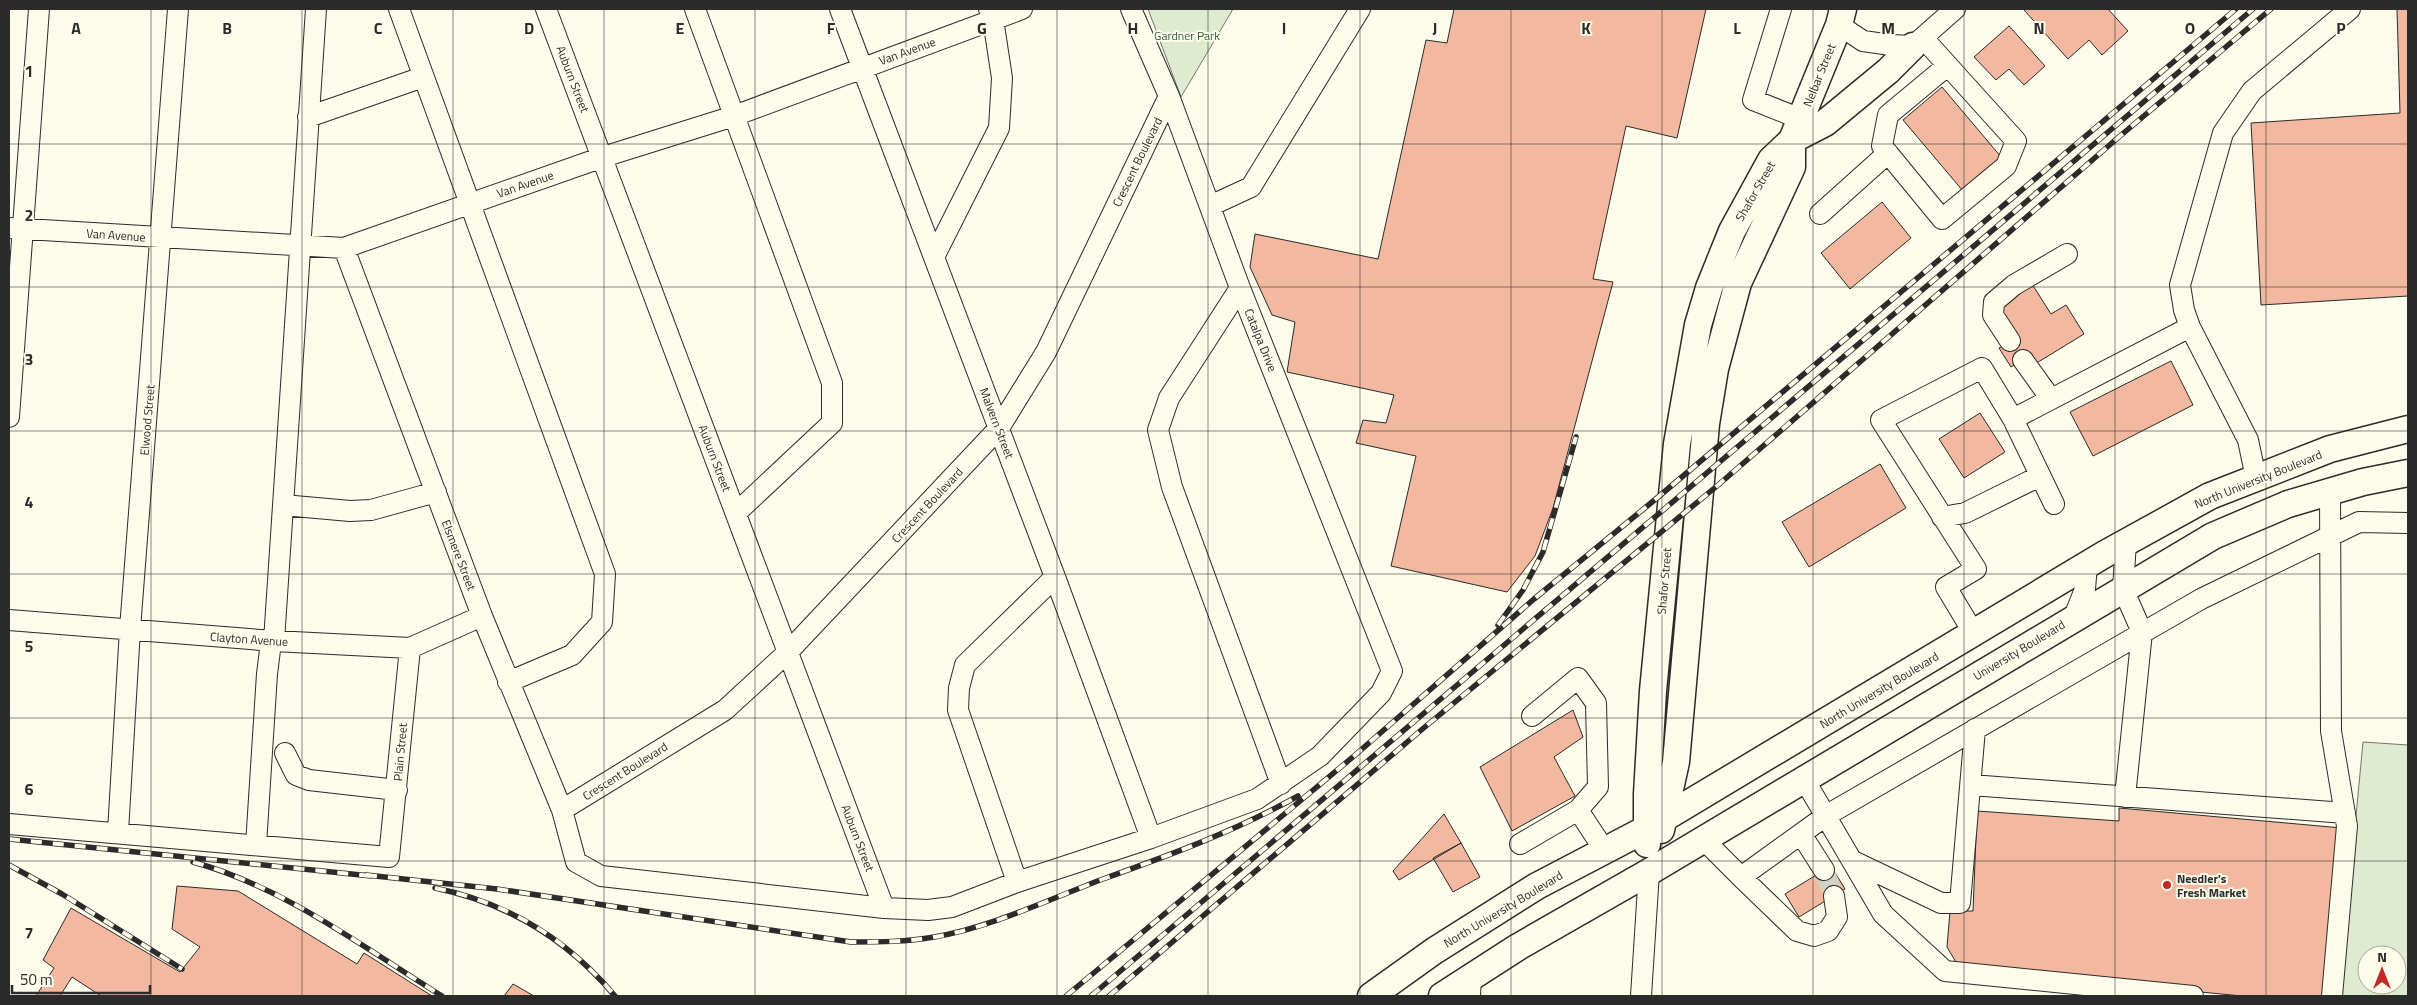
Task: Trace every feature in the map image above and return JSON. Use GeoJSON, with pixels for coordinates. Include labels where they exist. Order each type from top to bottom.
{"type":"FeatureCollection","features":[{"type":"Feature","properties":{"kind":"main road","name":"Nelbar Street"},"geometry":{"type":"LineString","coordinates":[[1796,129],[1841,17]]}},
{"type":"Feature","properties":{"kind":"main road"},"geometry":{"type":"LineString","coordinates":[[1796,129],[1824,123],[1888,71],[1918,42]]}},
{"type":"Feature","properties":{"kind":"main road","name":"Shafor Street"},"geometry":{"type":"LineString","coordinates":[[1655,824],[1676,762],[1706,424],[1715,368],[1726,320],[1738,283],[1792,166],[1796,129]]}},
{"type":"Feature","properties":{"kind":"main road","name":"Shafor Street"},"geometry":{"type":"LineString","coordinates":[[1649,872],[1655,824],[1654,691],[1676,452],[1698,325],[1709,288],[1732,231],[1771,160],[1796,129]]}},
{"type":"Feature","properties":{"kind":"main road","name":"North University Boulevard"},"geometry":{"type":"LineString","coordinates":[[1371,996],[1434,951],[1537,886],[1655,824],[1973,632],[2126,542],[2210,496],[2330,450],[2408,430]]}},
{"type":"Feature","properties":{"kind":"main road","name":"University Boulevard"},"geometry":{"type":"LineString","coordinates":[[1649,872],[2074,617],[2213,536],[2288,504],[2408,473]]}},
{"type":"Feature","properties":{"kind":"main road"},"geometry":{"type":"LineString","coordinates":[[1676,762],[1684,773],[1696,780],[1719,786]]}},
{"type":"Feature","properties":{"kind":"main road"},"geometry":{"type":"LineString","coordinates":[[1442,996],[1471,986],[1649,872]]}},
{"type":"Feature","properties":{"kind":"street"},"geometry":{"type":"LineString","coordinates":[[9,417],[16,228],[39,9]]}},
{"type":"Feature","properties":{"kind":"street","name":"Elwood Street"},"geometry":{"type":"LineString","coordinates":[[118,832],[130,629],[178,9]]}},
{"type":"Feature","properties":{"kind":"street"},"geometry":{"type":"LineString","coordinates":[[9,824],[256,845],[267,674],[270,650],[274,641],[316,9]]}},
{"type":"Feature","properties":{"kind":"street"},"geometry":{"type":"LineString","coordinates":[[399,9],[468,204],[605,574],[602,622],[572,654],[508,682]]}},
{"type":"Feature","properties":{"kind":"street","name":"Auburn Street"},"geometry":{"type":"LineString","coordinates":[[546,9],[884,908]]}},
{"type":"Feature","properties":{"kind":"street"},"geometry":{"type":"LineString","coordinates":[[695,9],[832,382],[832,423],[736,513]]}},
{"type":"Feature","properties":{"kind":"street","name":"Malvern Street"},"geometry":{"type":"LineString","coordinates":[[840,9],[1055,577],[1151,838]]}},
{"type":"Feature","properties":{"kind":"street","name":"Van Avenue"},"geometry":{"type":"LineString","coordinates":[[16,228],[344,248],[602,157],[734,116],[862,67],[991,14],[1022,9]]}},
{"type":"Feature","properties":{"kind":"street","name":"Catalpa Drive"},"geometry":{"type":"LineString","coordinates":[[1131,9],[1169,96],[1240,288],[1392,671],[1381,693],[1320,756],[1281,784]]}},
{"type":"Feature","properties":{"kind":"street"},"geometry":{"type":"LineString","coordinates":[[1210,206],[1250,187],[1360,9]]}},
{"type":"Feature","properties":{"kind":"street"},"geometry":{"type":"LineString","coordinates":[[1781,9],[1753,100],[1796,129]]}},
{"type":"Feature","properties":{"kind":"street"},"geometry":{"type":"LineString","coordinates":[[1841,17],[1863,41],[1890,45],[1918,42],[1955,9]]}},
{"type":"Feature","properties":{"kind":"street"},"geometry":{"type":"LineString","coordinates":[[2256,478],[2248,440],[2190,328],[2184,310],[2180,285],[2223,133],[2252,91],[2350,9]]}},
{"type":"Feature","properties":{"kind":"street"},"geometry":{"type":"LineString","coordinates":[[934,257],[999,128],[1002,78],[991,14]]}},
{"type":"Feature","properties":{"kind":"street"},"geometry":{"type":"LineString","coordinates":[[1918,42],[1947,66],[2016,141],[2006,166],[1942,219],[1882,146],[1888,115],[1947,66]]}},
{"type":"Feature","properties":{"kind":"street"},"geometry":{"type":"LineString","coordinates":[[308,117],[424,77]]}},
{"type":"Feature","properties":{"kind":"street","name":"Crescent Boulevard"},"geometry":{"type":"LineString","coordinates":[[562,810],[725,710],[788,652],[999,428],[1046,352],[1169,96]]}},
{"type":"Feature","properties":{"kind":"street"},"geometry":{"type":"LineString","coordinates":[[1820,214],[1888,153]]}},
{"type":"Feature","properties":{"kind":"street","name":"Elsmere Street"},"geometry":{"type":"LineString","coordinates":[[344,248],[482,616],[562,810],[576,862],[601,876],[884,908]]}},
{"type":"Feature","properties":{"kind":"street"},"geometry":{"type":"LineString","coordinates":[[2010,341],[1993,315],[1994,302],[2014,285],[2067,254]]}},
{"type":"Feature","properties":{"kind":"street"},"geometry":{"type":"LineString","coordinates":[[884,908],[928,910],[952,907],[1018,882],[1151,838],[1257,799],[1281,784],[1172,487],[1158,430],[1169,398],[1240,288]]}},
{"type":"Feature","properties":{"kind":"street"},"geometry":{"type":"LineString","coordinates":[[2013,419],[2190,328]]}},
{"type":"Feature","properties":{"kind":"street"},"geometry":{"type":"LineString","coordinates":[[2023,360],[2050,399]]}},
{"type":"Feature","properties":{"kind":"street"},"geometry":{"type":"LineString","coordinates":[[1973,632],[1946,587],[1976,569],[1881,420],[1982,368],[2013,419],[2054,504]]}},
{"type":"Feature","properties":{"kind":"street"},"geometry":{"type":"LineString","coordinates":[[1942,517],[1966,513],[2040,476]]}},
{"type":"Feature","properties":{"kind":"street"},"geometry":{"type":"LineString","coordinates":[[283,505],[350,511],[371,510],[436,492]]}},
{"type":"Feature","properties":{"kind":"street"},"geometry":{"type":"LineString","coordinates":[[2330,492],[2331,731],[2347,826],[2332,996]]}},
{"type":"Feature","properties":{"kind":"street"},"geometry":{"type":"LineString","coordinates":[[1741,877],[1827,815],[2201,599],[2359,522],[2408,523]]}},
{"type":"Feature","properties":{"kind":"street"},"geometry":{"type":"LineString","coordinates":[[2126,542],[2123,589],[2142,632],[2126,797]]}},
{"type":"Feature","properties":{"kind":"street"},"geometry":{"type":"LineString","coordinates":[[2074,617],[2085,589],[2087,565]]}},
{"type":"Feature","properties":{"kind":"street"},"geometry":{"type":"LineString","coordinates":[[1018,882],[958,710],[959,688],[965,665],[1055,577]]}},
{"type":"Feature","properties":{"kind":"street","name":"Clayton Avenue"},"geometry":{"type":"LineString","coordinates":[[9,620],[274,641],[410,648],[482,616]]}},
{"type":"Feature","properties":{"kind":"street","name":"Plain Street"},"geometry":{"type":"LineString","coordinates":[[256,845],[389,857],[410,648]]}},
{"type":"Feature","properties":{"kind":"street"},"geometry":{"type":"LineString","coordinates":[[1520,844],[1578,810],[1598,787],[1596,703],[1578,678],[1532,716]]}},
{"type":"Feature","properties":{"kind":"street"},"geometry":{"type":"LineString","coordinates":[[1853,861],[1941,903],[1960,903],[1975,729]]}},
{"type":"Feature","properties":{"kind":"street"},"geometry":{"type":"LineString","coordinates":[[285,752],[296,775],[309,780],[397,790]]}},
{"type":"Feature","properties":{"kind":"street"},"geometry":{"type":"LineString","coordinates":[[1804,779],[1827,815],[1883,914],[1945,971],[2192,996]]}},
{"type":"Feature","properties":{"kind":"street"},"geometry":{"type":"LineString","coordinates":[[1971,785],[2345,813]]}},
{"type":"Feature","properties":{"kind":"street"},"geometry":{"type":"LineString","coordinates":[[1578,810],[1605,851]]}},
{"type":"Feature","properties":{"kind":"street"},"geometry":{"type":"LineString","coordinates":[[1801,834],[1824,870]]}},
{"type":"Feature","properties":{"kind":"street"},"geometry":{"type":"LineString","coordinates":[[1703,839],[1797,931],[1814,936],[1828,931],[1837,917],[1834,896]]}},
{"type":"Feature","properties":{"kind":"street","name":"Shafor Street"},"geometry":{"type":"LineString","coordinates":[[1642,996],[1649,872]]}},
{"type":"Feature","properties":{"kind":"green space","name":"Gardner Park"},"geometry":{"type":"Polygon","coordinates":[[[1148,9],[1233,9],[1181,97],[1148,9]]]}},
{"type":"Feature","properties":{"kind":"green space"},"geometry":{"type":"Polygon","coordinates":[[[2363,742],[2408,745],[2408,996],[2339,996],[2363,742]]]}},
{"type":"Feature","properties":{"kind":"building"},"geometry":{"type":"Polygon","coordinates":[[[1454,9],[1706,9],[1677,138],[1626,126],[1593,279],[1613,282],[1553,508],[1535,556],[1507,592],[1391,566],[1416,456],[1356,443],[1363,420],[1386,423],[1394,395],[1287,372],[1295,322],[1272,315],[1250,267],[1255,234],[1378,259],[1426,40],[1447,43],[1454,9]]]}},
{"type":"Feature","properties":{"kind":"building"},"geometry":{"type":"Polygon","coordinates":[[[2025,9],[2108,9],[2128,31],[2102,55],[2089,40],[2068,59],[2025,9]]]}},
{"type":"Feature","properties":{"kind":"building"},"geometry":{"type":"Polygon","coordinates":[[[2397,9],[2408,9],[2408,296],[2261,305],[2251,123],[2400,113],[2397,9]]]}},
{"type":"Feature","properties":{"kind":"building"},"geometry":{"type":"Polygon","coordinates":[[[2009,26],[2045,66],[2024,85],[2009,69],[1996,80],[1974,57],[2009,26]]]}},
{"type":"Feature","properties":{"kind":"building"},"geometry":{"type":"Polygon","coordinates":[[[1942,87],[2002,158],[1963,191],[1903,120],[1942,87]]]}},
{"type":"Feature","properties":{"kind":"building"},"geometry":{"type":"Polygon","coordinates":[[[1882,202],[1911,238],[1850,289],[1821,253],[1882,202]]]}},
{"type":"Feature","properties":{"kind":"building"},"geometry":{"type":"Polygon","coordinates":[[[2032,284],[2051,314],[2066,305],[2084,334],[2035,364],[2030,355],[2011,367],[1999,348],[2018,337],[1998,305],[2032,284]]]}},
{"type":"Feature","properties":{"kind":"building"},"geometry":{"type":"Polygon","coordinates":[[[2171,361],[2193,405],[2093,456],[2070,412],[2171,361]]]}},
{"type":"Feature","properties":{"kind":"building"},"geometry":{"type":"Polygon","coordinates":[[[1980,413],[2005,452],[1964,478],[1939,439],[1980,413]]]}},
{"type":"Feature","properties":{"kind":"building"},"geometry":{"type":"Polygon","coordinates":[[[1880,464],[1906,508],[1809,567],[1782,522],[1880,464]]]}},
{"type":"Feature","properties":{"kind":"building"},"geometry":{"type":"Polygon","coordinates":[[[1573,710],[1583,737],[1554,757],[1575,796],[1512,831],[1480,767],[1573,710]]]}},
{"type":"Feature","properties":{"kind":"building"},"geometry":{"type":"Polygon","coordinates":[[[2119,808],[2342,828],[2327,996],[2242,996],[1960,969],[1947,947],[1950,911],[1973,911],[1977,811],[2119,821],[2119,808]]]}},
{"type":"Feature","properties":{"kind":"building"},"geometry":{"type":"Polygon","coordinates":[[[1444,814],[1461,843],[1399,880],[1393,871],[1444,814]]]}},
{"type":"Feature","properties":{"kind":"building"},"geometry":{"type":"Polygon","coordinates":[[[1461,843],[1480,877],[1453,892],[1433,858],[1461,843]]]}},
{"type":"Feature","properties":{"kind":"building"},"geometry":{"type":"Polygon","coordinates":[[[1831,866],[1845,889],[1799,917],[1785,894],[1831,866]]]}},
{"type":"Feature","properties":{"kind":"building"},"geometry":{"type":"Polygon","coordinates":[[[177,886],[238,891],[357,964],[364,953],[432,996],[101,996],[72,977],[60,996],[36,996],[54,968],[43,960],[71,908],[180,972],[200,947],[172,929],[177,886]]]}},
{"type":"Feature","properties":{"kind":"building"},"geometry":{"type":"Polygon","coordinates":[[[513,984],[534,996],[504,996],[513,984]]]}},
{"type":"Feature","properties":{"kind":"tunnel"},"geometry":{"type":"LineString","coordinates":[[1824,870],[1834,896]]}},
{"type":"Feature","properties":{"kind":"railway"},"geometry":{"type":"LineString","coordinates":[[1066,996],[1354,756],[1534,599],[1657,498],[2236,9]]}},
{"type":"Feature","properties":{"kind":"railway"},"geometry":{"type":"LineString","coordinates":[[1091,996],[2253,9]]}},
{"type":"Feature","properties":{"kind":"railway"},"geometry":{"type":"LineString","coordinates":[[1109,996],[1426,726],[1717,486],[2120,136],[2271,9]]}},
{"type":"Feature","properties":{"kind":"railway"},"geometry":{"type":"LineString","coordinates":[[1498,625],[1523,590],[1543,552],[1576,437]]}},
{"type":"Feature","properties":{"kind":"railway"},"geometry":{"type":"LineString","coordinates":[[366,875],[497,889],[851,942],[903,941],[955,933],[998,920],[1202,842],[1275,809],[1298,796]]}},
{"type":"Feature","properties":{"kind":"railway"},"geometry":{"type":"LineString","coordinates":[[9,839],[371,876]]}},
{"type":"Feature","properties":{"kind":"railway"},"geometry":{"type":"LineString","coordinates":[[193,862],[227,873],[291,902],[442,996]]}},
{"type":"Feature","properties":{"kind":"railway"},"geometry":{"type":"LineString","coordinates":[[9,865],[62,894],[182,969]]}},
{"type":"Feature","properties":{"kind":"railway"},"geometry":{"type":"LineString","coordinates":[[435,888],[488,903],[535,926],[577,957],[615,996]]}},
{"type":"Feature","properties":{"kind":"place","name":"Needler's Fresh Market"},"geometry":{"type":"Point","coordinates":[2167,885]}}]}
